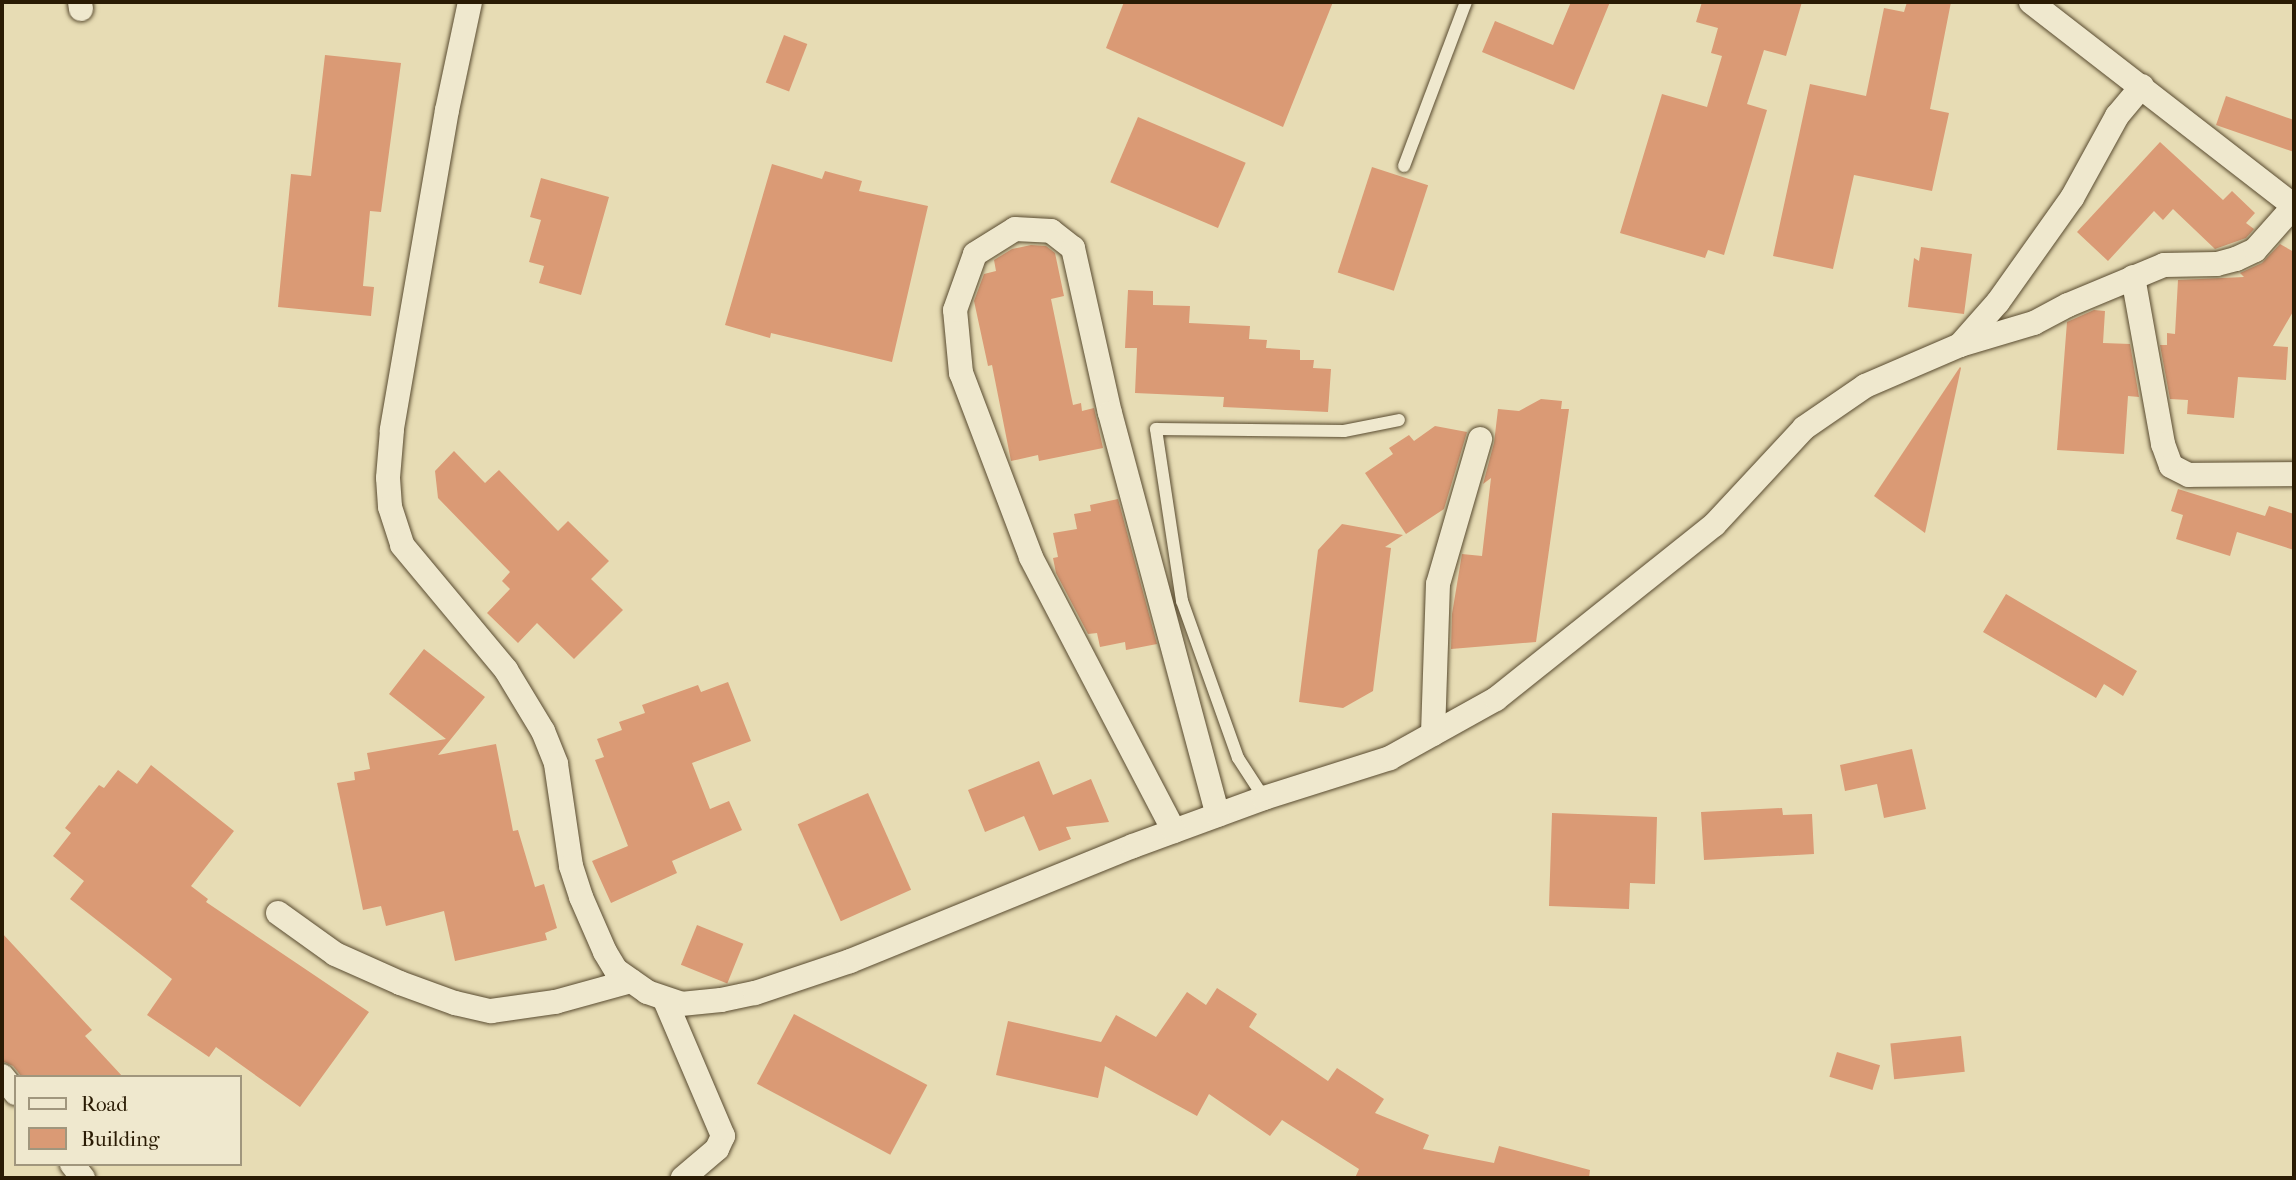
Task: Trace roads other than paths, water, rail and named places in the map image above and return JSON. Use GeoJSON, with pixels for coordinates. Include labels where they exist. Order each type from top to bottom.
{"type":"FeatureCollection","features":[{"type":"Feature","properties":{"kind":"street"},"geometry":{"type":"LineString","coordinates":[[470,2],[447,110],[392,430],[388,478],[390,507],[402,545],[506,670],[543,731],[556,764],[571,866],[605,952],[616,970],[631,981],[665,1000],[681,1004],[721,1000],[782,985],[1174,831],[1264,798],[1390,758],[1496,699],[1714,525],[1804,428],[1865,386],[1960,345],[2034,323],[2067,305],[2164,265],[2217,264],[2255,250],[2294,206],[2031,2]]}},
{"type":"Feature","properties":{"kind":"street"},"geometry":{"type":"LineString","coordinates":[[1960,345],[1998,302],[2072,198],[2117,116],[2141,86]]}},
{"type":"Feature","properties":{"kind":"street"},"geometry":{"type":"LineString","coordinates":[[1174,831],[1031,557],[961,373],[955,310],[975,254],[1015,229],[1051,231],[1073,248],[1110,413],[1218,815]]}},
{"type":"Feature","properties":{"kind":"street"},"geometry":{"type":"LineString","coordinates":[[2133,277],[2163,444],[2171,466],[2189,475],[2294,474]]}},
{"type":"Feature","properties":{"kind":"street"},"geometry":{"type":"LineString","coordinates":[[1433,734],[1438,583],[1480,439]]}},
{"type":"Feature","properties":{"kind":"street"},"geometry":{"type":"LineString","coordinates":[[278,913],[335,954],[400,984],[455,1003],[491,1011],[555,1002],[631,981]]}},
{"type":"Feature","properties":{"kind":"street"},"geometry":{"type":"LineString","coordinates":[[665,1000],[723,1136],[717,1149],[683,1178]]}},
{"type":"Feature","properties":{"kind":"street"},"geometry":{"type":"LineString","coordinates":[[2,1076],[14,1091]]}},
{"type":"Feature","properties":{"kind":"lane"},"geometry":{"type":"LineString","coordinates":[[1404,166],[1466,2]]}},
{"type":"Feature","properties":{"kind":"lane"},"geometry":{"type":"LineString","coordinates":[[1264,798],[1238,758],[1182,601],[1156,429],[1344,431],[1399,419]]}}]}
